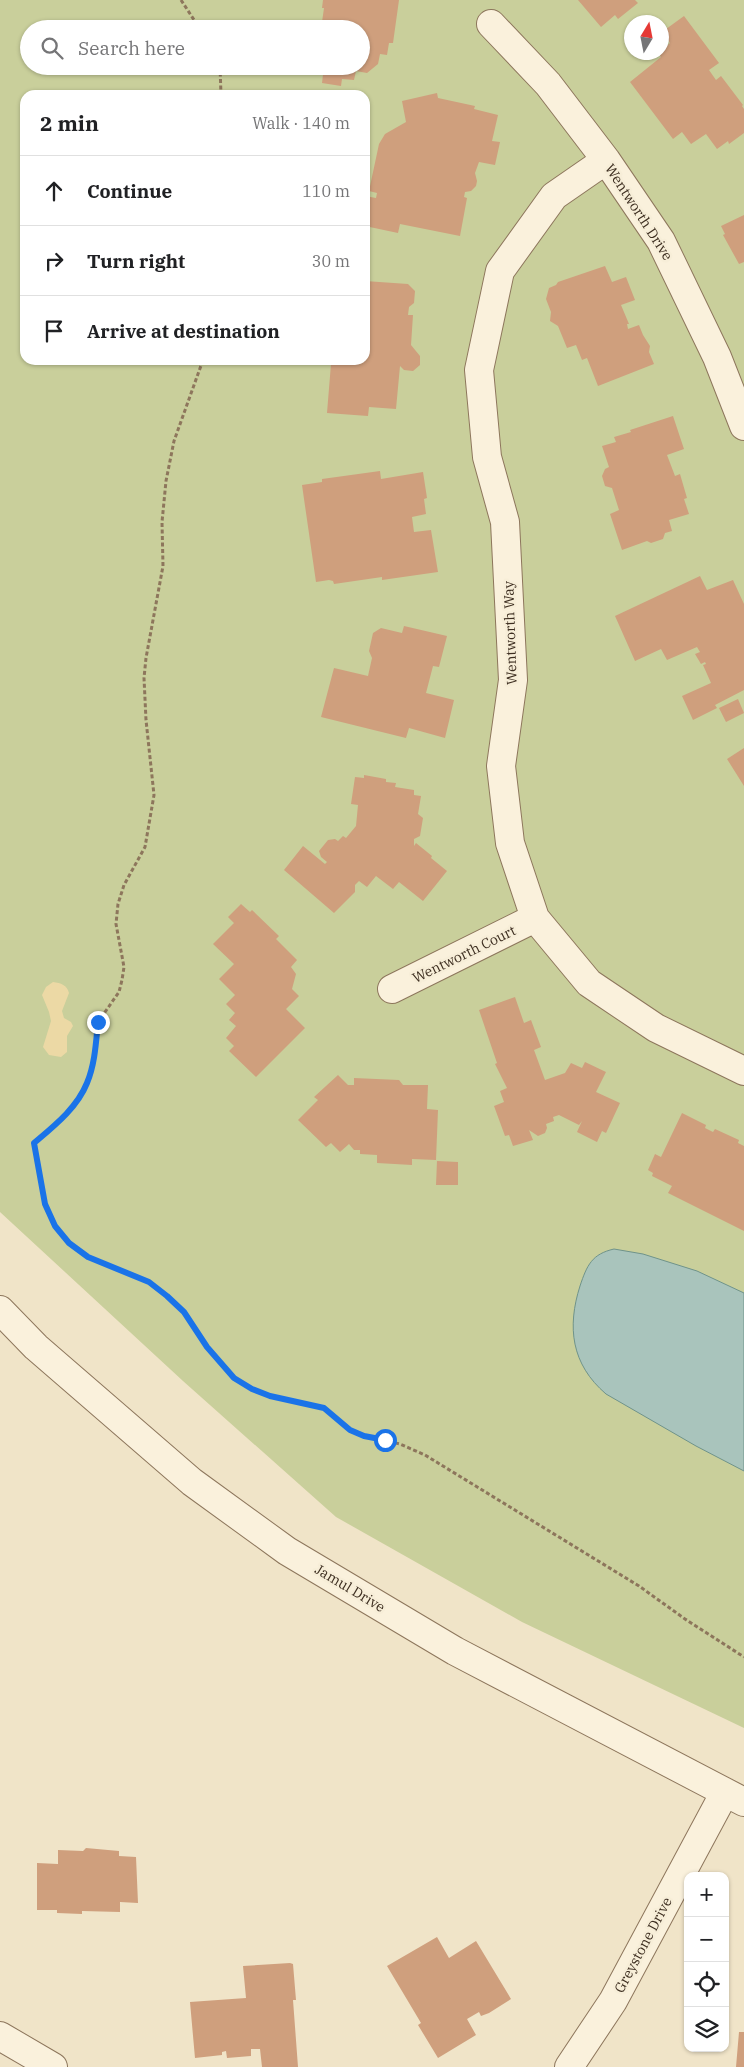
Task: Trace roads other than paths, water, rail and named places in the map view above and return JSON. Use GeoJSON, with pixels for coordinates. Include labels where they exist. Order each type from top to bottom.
{"type":"FeatureCollection","features":[{"type":"Feature","properties":{"kind":"street","name":"Wentworth Drive"},"geometry":{"type":"LineString","coordinates":[[491,24],[548,84],[606,160],[662,241],[718,357],[744,426]]}},
{"type":"Feature","properties":{"kind":"street","name":"Wentworth Way"},"geometry":{"type":"LineString","coordinates":[[606,160],[554,196],[500,271],[479,370],[487,457],[506,531],[513,680],[501,766],[510,843],[535,918],[589,983],[656,1028],[744,1071]]}},
{"type":"Feature","properties":{"kind":"street","name":"Wentworth Court"},"geometry":{"type":"LineString","coordinates":[[392,989],[535,918]]}},
{"type":"Feature","properties":{"kind":"street","name":"Jamul Drive"},"geometry":{"type":"LineString","coordinates":[[0,1310],[36,1347],[192,1482],[287,1551],[455,1651],[734,1797]]}},
{"type":"Feature","properties":{"kind":"street","name":"Greystone Drive"},"geometry":{"type":"LineString","coordinates":[[568,2067],[613,2001],[734,1797]]}},
{"type":"Feature","properties":{"kind":"street"},"geometry":{"type":"LineString","coordinates":[[0,2036],[53,2067]]}},
{"type":"Feature","properties":{"kind":"water"},"geometry":{"type":"Polygon","coordinates":[[[614,1249],[643,1254],[697,1271],[744,1293],[744,1471],[696,1446],[606,1394],[585,1370],[575,1344],[573,1330],[576,1301],[588,1266],[595,1257],[614,1249]]]}}]}
